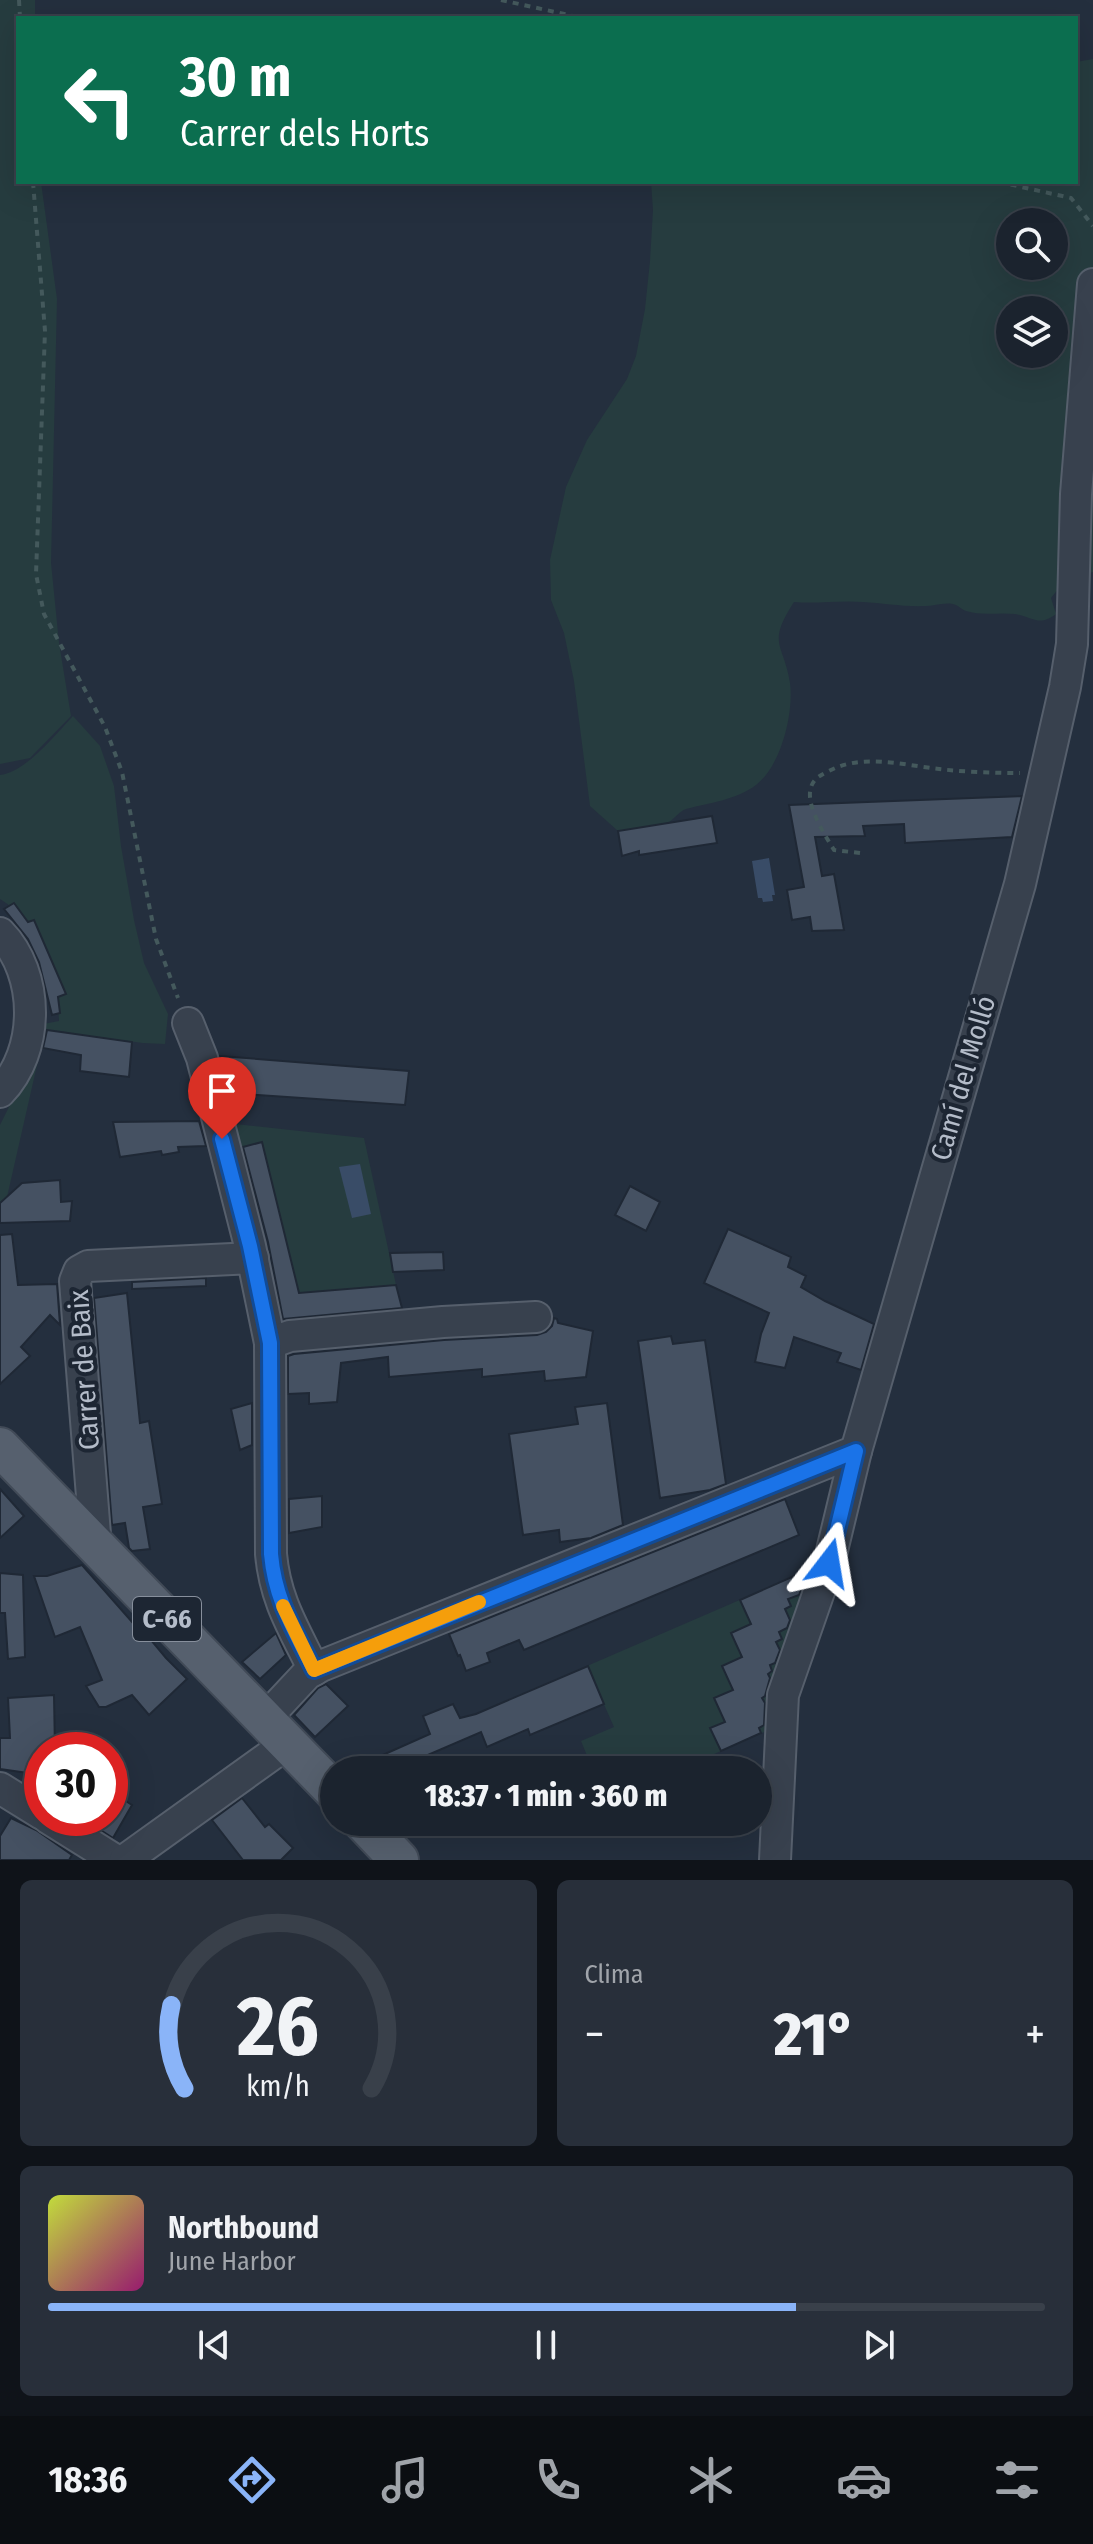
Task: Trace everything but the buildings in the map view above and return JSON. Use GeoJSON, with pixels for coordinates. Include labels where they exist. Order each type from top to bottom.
{"type":"FeatureCollection","features":[{"type":"Feature","properties":{"kind":"main road","name":"C-66"},"geometry":{"type":"LineString","coordinates":[[0,1447],[320,1776]]}},
{"type":"Feature","properties":{"kind":"main road"},"geometry":{"type":"LineString","coordinates":[[376,1836],[399,1860]]}},
{"type":"Feature","properties":{"kind":"street","name":"Camí del Molló"},"geometry":{"type":"LineString","coordinates":[[775,1860],[783,1695],[829,1563],[856,1451],[1020,884],[1046,774],[1072,644],[1076,494],[1093,284]]}},
{"type":"Feature","properties":{"kind":"street"},"geometry":{"type":"LineString","coordinates":[[0,933],[11,944],[20,964],[30,1001],[30,1035],[14,1073],[0,1092]]}},
{"type":"Feature","properties":{"kind":"street"},"geometry":{"type":"LineString","coordinates":[[188,1023],[202,1058],[253,1258],[270,1343],[271,1554],[274,1583],[314,1670]]}},
{"type":"Feature","properties":{"kind":"street","name":"Carrer de Baix"},"geometry":{"type":"LineString","coordinates":[[96,1547],[75,1281],[79,1271],[88,1266],[253,1258]]}},
{"type":"Feature","properties":{"kind":"street"},"geometry":{"type":"LineString","coordinates":[[270,1343],[290,1336],[536,1317]]}},
{"type":"Feature","properties":{"kind":"street"},"geometry":{"type":"LineString","coordinates":[[125,1860],[277,1731],[307,1674],[314,1670],[856,1451]]}},
{"type":"Feature","properties":{"kind":"street"},"geometry":{"type":"LineString","coordinates":[[0,1788],[24,1803]]}},
{"type":"Feature","properties":{"kind":"street"},"geometry":{"type":"LineString","coordinates":[[77,1836],[115,1860]]}},
{"type":"Feature","properties":{"kind":"path"},"geometry":{"type":"LineString","coordinates":[[501,0],[573,16]]}},
{"type":"Feature","properties":{"kind":"path"},"geometry":{"type":"LineString","coordinates":[[33,184],[45,331],[36,574],[44,614],[105,727],[122,772],[156,939],[188,1023]]}},
{"type":"Feature","properties":{"kind":"path"},"geometry":{"type":"LineString","coordinates":[[1008,184],[1071,198],[1093,226]]}},
{"type":"Feature","properties":{"kind":"path"},"geometry":{"type":"LineString","coordinates":[[860,853],[834,850],[817,820],[810,798],[810,788],[816,777],[840,765],[889,761],[954,770],[1046,774]]}},
{"type":"Feature","properties":{"kind":"green space"},"geometry":{"type":"Polygon","coordinates":[[[0,0],[35,0],[35,16],[16,16],[16,184],[41,184],[57,299],[51,563],[59,643],[71,716],[30,758],[0,764],[0,0]]]}},
{"type":"Feature","properties":{"kind":"green space"},"geometry":{"type":"Polygon","coordinates":[[[1093,59],[1093,572],[1075,578],[1060,588],[1051,598],[1056,614],[1040,621],[1015,614],[972,612],[948,603],[917,606],[794,602],[779,636],[790,683],[788,723],[779,752],[765,776],[740,794],[686,809],[667,823],[618,831],[590,806],[574,681],[564,633],[551,600],[550,560],[566,487],[587,440],[627,379],[636,356],[650,261],[651,184],[1078,184],[1078,62],[1093,59]]]}},
{"type":"Feature","properties":{"kind":"green space"},"geometry":{"type":"Polygon","coordinates":[[[73,716],[100,746],[114,786],[121,846],[144,963],[168,1014],[165,1044],[45,1030],[7,1197],[0,1203],[0,1125],[17,1091],[38,1025],[59,1021],[55,985],[46,952],[28,923],[0,899],[0,775],[30,760],[73,716]]]}},
{"type":"Feature","properties":{"kind":"green space"},"geometry":{"type":"Polygon","coordinates":[[[226,1123],[364,1138],[396,1285],[331,1290],[336,1317],[305,1320],[262,1143],[233,1149],[226,1123]]]}},
{"type":"Feature","properties":{"kind":"green space"},"geometry":{"type":"Polygon","coordinates":[[[809,1570],[793,1626],[771,1729],[710,1756],[587,1756],[581,1741],[614,1727],[587,1666],[809,1570]]]}},
{"type":"Feature","properties":{"kind":"water"},"geometry":{"type":"Polygon","coordinates":[[[769,858],[775,895],[772,895],[773,901],[763,902],[762,898],[758,898],[752,861],[769,858]]]}},
{"type":"Feature","properties":{"kind":"water"},"geometry":{"type":"Polygon","coordinates":[[[360,1164],[371,1214],[352,1218],[339,1167],[360,1164]]]}},
{"type":"Feature","properties":{"kind":"slow traffic"},"geometry":{"type":"LineString","coordinates":[[283,1606],[314,1670],[479,1602]]}},
{"type":"Feature","properties":{"kind":"route"},"geometry":{"type":"LineString","coordinates":[[222,1139],[250,1246],[270,1343],[271,1554],[274,1583],[314,1670],[856,1451],[829,1563]]}}]}
